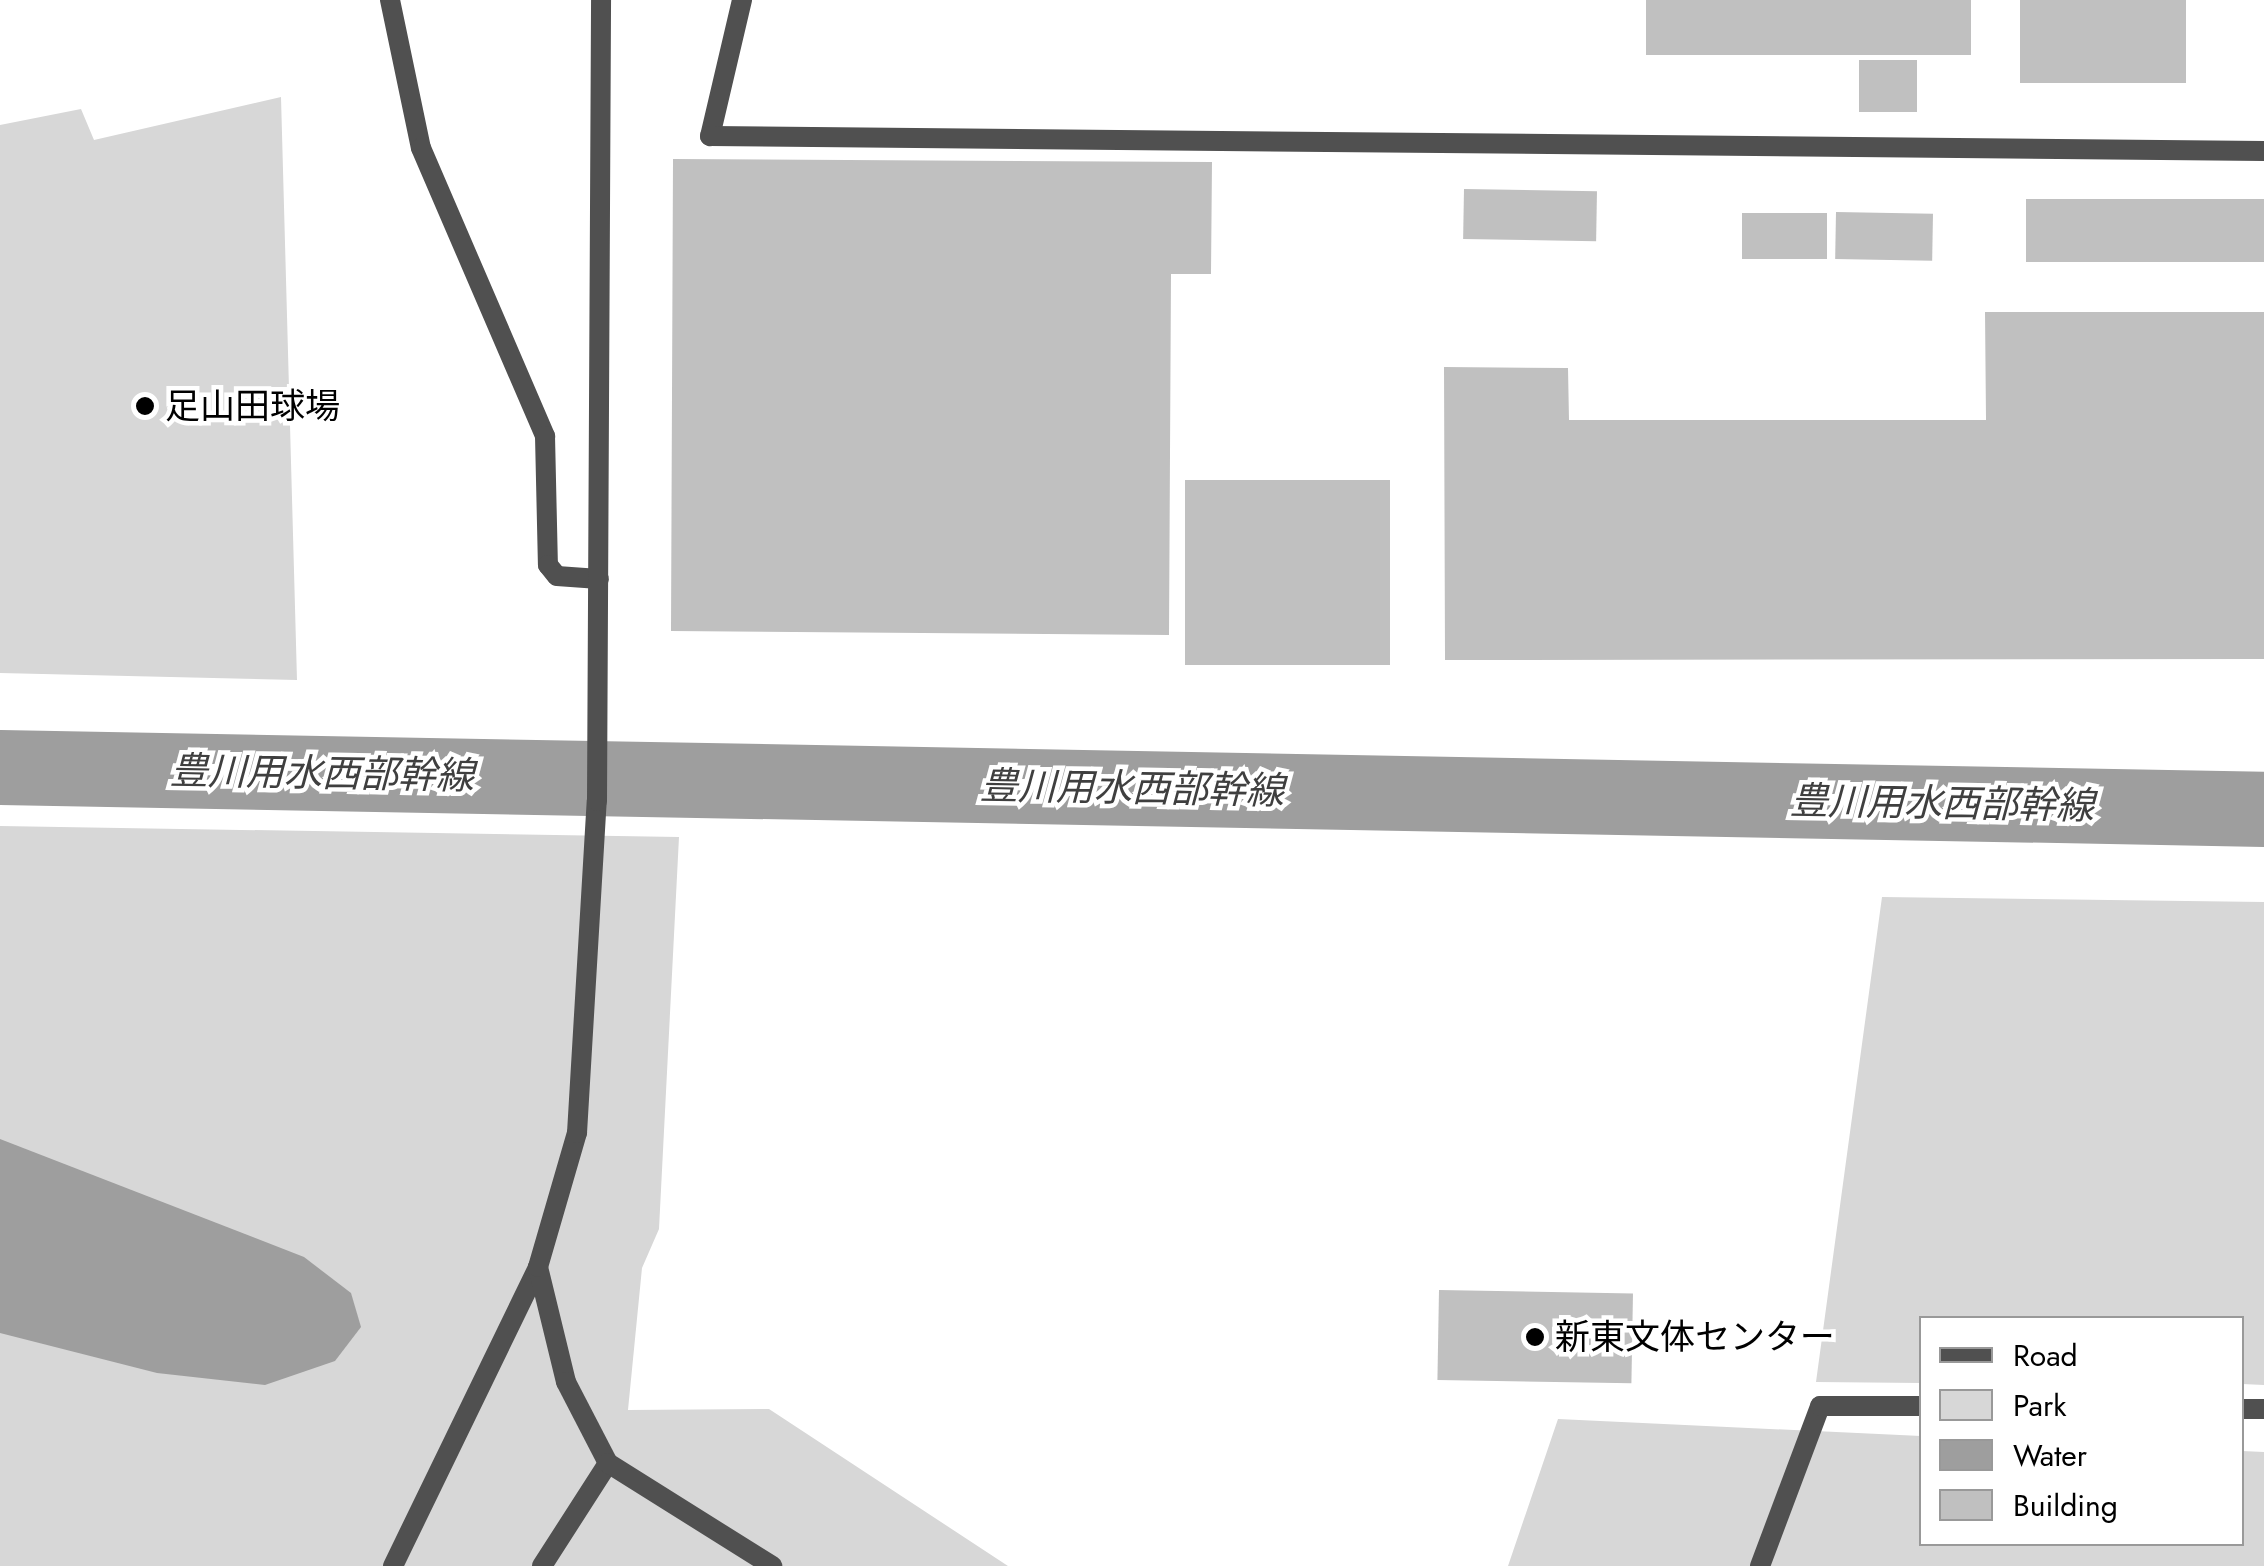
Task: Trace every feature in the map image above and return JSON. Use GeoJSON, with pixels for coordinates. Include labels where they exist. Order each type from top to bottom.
{"type":"FeatureCollection","features":[{"type":"Feature","properties":{"kind":"street"},"geometry":{"type":"LineString","coordinates":[[390,0],[421,148],[545,436],[548,565],[558,576],[599,579]]}},
{"type":"Feature","properties":{"kind":"street"},"geometry":{"type":"LineString","coordinates":[[393,1566],[538,1267],[577,1133],[597,801],[601,0]]}},
{"type":"Feature","properties":{"kind":"street"},"geometry":{"type":"LineString","coordinates":[[742,0],[710,136],[2264,151]]}},
{"type":"Feature","properties":{"kind":"street"},"geometry":{"type":"LineString","coordinates":[[538,1267],[566,1382],[585,1432],[608,1462],[772,1566]]}},
{"type":"Feature","properties":{"kind":"street"},"geometry":{"type":"LineString","coordinates":[[1760,1566],[1820,1406],[1919,1406]]}},
{"type":"Feature","properties":{"kind":"street"},"geometry":{"type":"LineString","coordinates":[[542,1566],[608,1462]]}},
{"type":"Feature","properties":{"kind":"green space","name":"足山田球場"},"geometry":{"type":"Polygon","coordinates":[[[281,97],[297,680],[0,673],[0,125],[81,109],[94,140],[281,97]]]}},
{"type":"Feature","properties":{"kind":"green space"},"geometry":{"type":"Polygon","coordinates":[[[0,826],[679,837],[659,1229],[642,1268],[628,1410],[769,1409],[1008,1566],[0,1566],[0,826]]]}},
{"type":"Feature","properties":{"kind":"green space"},"geometry":{"type":"Polygon","coordinates":[[[1882,897],[2264,902],[2264,1385],[2244,1384],[2244,1316],[1919,1316],[1919,1383],[1816,1382],[1882,897]]]}},
{"type":"Feature","properties":{"kind":"green space"},"geometry":{"type":"Polygon","coordinates":[[[1558,1419],[1919,1436],[1919,1546],[2244,1546],[2244,1451],[2264,1452],[2264,1566],[1508,1566],[1558,1419]]]}},
{"type":"Feature","properties":{"kind":"water"},"geometry":{"type":"Polygon","coordinates":[[[0,1139],[304,1257],[351,1293],[361,1327],[335,1361],[265,1385],[157,1373],[0,1333],[0,1139]]]}},
{"type":"Feature","properties":{"kind":"building"},"geometry":{"type":"Polygon","coordinates":[[[1646,0],[1971,0],[1971,55],[1646,55],[1646,0]]]}},
{"type":"Feature","properties":{"kind":"building"},"geometry":{"type":"Polygon","coordinates":[[[2020,0],[2186,0],[2186,83],[2020,83],[2020,0]]]}},
{"type":"Feature","properties":{"kind":"building"},"geometry":{"type":"Polygon","coordinates":[[[1859,60],[1917,60],[1917,112],[1859,112],[1859,60]]]}},
{"type":"Feature","properties":{"kind":"building"},"geometry":{"type":"Polygon","coordinates":[[[673,159],[1212,162],[1211,274],[1171,274],[1169,635],[671,631],[673,159]]]}},
{"type":"Feature","properties":{"kind":"building"},"geometry":{"type":"Polygon","coordinates":[[[1464,189],[1597,191],[1596,241],[1463,239],[1464,189]]]}},
{"type":"Feature","properties":{"kind":"building"},"geometry":{"type":"Polygon","coordinates":[[[2026,199],[2264,199],[2264,262],[2026,262],[2026,199]]]}},
{"type":"Feature","properties":{"kind":"building"},"geometry":{"type":"Polygon","coordinates":[[[1836,212],[1933,214],[1932,261],[1835,259],[1836,212]]]}},
{"type":"Feature","properties":{"kind":"building"},"geometry":{"type":"Polygon","coordinates":[[[1742,213],[1827,213],[1827,259],[1742,259],[1742,213]]]}},
{"type":"Feature","properties":{"kind":"building"},"geometry":{"type":"Polygon","coordinates":[[[1985,312],[2264,312],[2264,659],[1445,660],[1444,367],[1568,368],[1569,420],[1986,420],[1985,312]]]}},
{"type":"Feature","properties":{"kind":"building"},"geometry":{"type":"Polygon","coordinates":[[[1185,480],[1390,480],[1390,665],[1185,665],[1185,480]]]}},
{"type":"Feature","properties":{"kind":"building","name":"新東文体センター"},"geometry":{"type":"Polygon","coordinates":[[[1439,1290],[1633,1293],[1631,1383],[1437,1380],[1439,1290]]]}},
{"type":"Feature","properties":{"kind":"waterway","name":"豊川用水西部幹線"},"geometry":{"type":"LineString","coordinates":[[0,767],[2264,809]]}},
{"type":"Feature","properties":{"kind":"place","name":"足山田球場"},"geometry":{"type":"Point","coordinates":[145,406]}},
{"type":"Feature","properties":{"kind":"place","name":"新東文体センター"},"geometry":{"type":"Point","coordinates":[1535,1337]}}]}
